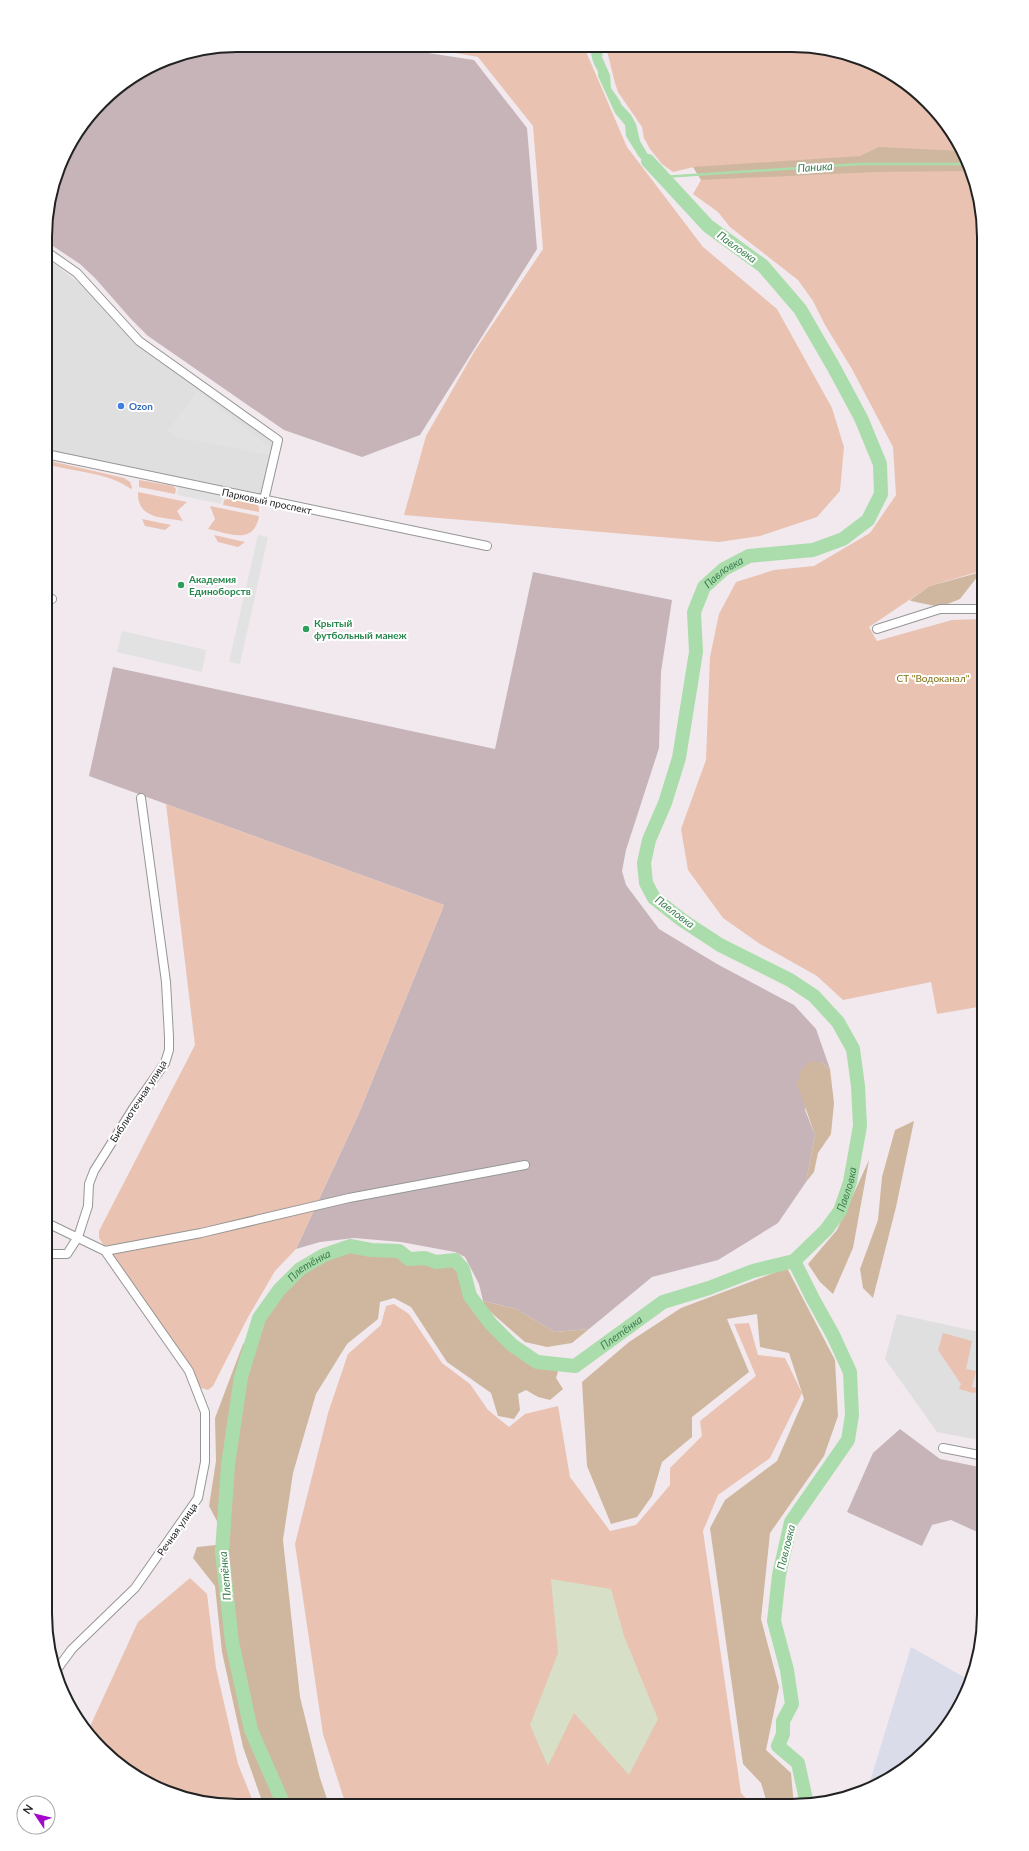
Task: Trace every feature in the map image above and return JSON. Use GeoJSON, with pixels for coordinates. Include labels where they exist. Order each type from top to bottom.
{"type":"FeatureCollection","features":[{"type":"Feature","properties":{"kind":"street"},"geometry":{"type":"LineString","coordinates":[[52,256],[77,273],[139,341],[278,440],[264,500]]}},
{"type":"Feature","properties":{"kind":"street","name":"Парковый проспект"},"geometry":{"type":"LineString","coordinates":[[52,455],[487,546]]}},
{"type":"Feature","properties":{"kind":"street"},"geometry":{"type":"LineString","coordinates":[[878,629],[940,609],[977,609]]}},
{"type":"Feature","properties":{"kind":"street","name":"Библиотечная улица"},"geometry":{"type":"LineString","coordinates":[[52,1254],[67,1254],[78,1237],[88,1206],[89,1184],[94,1171],[165,1063],[168,1050],[169,1037],[166,982],[141,798]]}},
{"type":"Feature","properties":{"kind":"street"},"geometry":{"type":"LineString","coordinates":[[105,1251],[201,1233],[349,1198],[525,1165]]}},
{"type":"Feature","properties":{"kind":"street","name":"Речная улица"},"geometry":{"type":"LineString","coordinates":[[52,1225],[105,1251],[189,1371],[205,1412],[205,1462],[198,1498],[135,1588],[72,1649],[59,1666]]}},
{"type":"Feature","properties":{"kind":"street"},"geometry":{"type":"LineString","coordinates":[[943,1448],[977,1455]]}},
{"type":"Feature","properties":{"kind":"shaded area"},"geometry":{"type":"Polygon","coordinates":[[[225,52],[421,52],[474,60],[527,128],[537,249],[420,435],[362,457],[284,430],[148,336],[95,278],[80,264],[52,245],[52,225],[58,189],[71,155],[90,124],[106,106],[124,90],[155,71],[189,58],[225,52]]]}},
{"type":"Feature","properties":{"kind":"shaded area"},"geometry":{"type":"Polygon","coordinates":[[[603,52],[602,57],[610,75],[611,88],[636,124],[640,141],[647,153],[667,174],[657,176],[656,174],[648,171],[644,161],[639,157],[626,136],[625,125],[615,113],[598,76],[598,71],[591,53],[603,52]]]}},
{"type":"Feature","properties":{"kind":"shaded area"},"geometry":{"type":"Polygon","coordinates":[[[879,147],[956,151],[965,171],[875,172],[701,180],[693,167],[860,156],[879,147]]]}},
{"type":"Feature","properties":{"kind":"shaded area"},"geometry":{"type":"Polygon","coordinates":[[[52,262],[83,286],[138,345],[278,440],[263,500],[52,454],[52,262]]]}},
{"type":"Feature","properties":{"kind":"shaded area"},"geometry":{"type":"Polygon","coordinates":[[[197,391],[272,449],[271,455],[176,437],[168,431],[197,391]]]}},
{"type":"Feature","properties":{"kind":"shaded area"},"geometry":{"type":"Polygon","coordinates":[[[179,483],[223,492],[221,504],[177,495],[179,483]]]}},
{"type":"Feature","properties":{"kind":"shaded area"},"geometry":{"type":"Polygon","coordinates":[[[258,535],[268,537],[240,664],[229,662],[258,535]]]}},
{"type":"Feature","properties":{"kind":"shaded area"},"geometry":{"type":"Polygon","coordinates":[[[533,572],[672,600],[661,672],[659,748],[626,850],[622,871],[626,885],[659,929],[717,964],[794,1005],[816,1029],[830,1069],[821,1062],[805,1110],[815,1135],[806,1182],[778,1223],[718,1260],[652,1277],[589,1329],[555,1332],[516,1309],[483,1301],[479,1284],[465,1257],[455,1252],[401,1242],[354,1238],[320,1242],[296,1249],[359,1113],[444,905],[89,776],[113,667],[495,749],[533,572]]]}},
{"type":"Feature","properties":{"kind":"shaded area"},"geometry":{"type":"Polygon","coordinates":[[[977,573],[977,577],[960,599],[940,607],[910,600],[930,586],[977,573]]]}},
{"type":"Feature","properties":{"kind":"shaded area"},"geometry":{"type":"Polygon","coordinates":[[[122,631],[206,650],[202,672],[117,652],[122,631]]]}},
{"type":"Feature","properties":{"kind":"shaded area"},"geometry":{"type":"Polygon","coordinates":[[[810,1062],[821,1062],[830,1069],[834,1103],[831,1134],[818,1153],[814,1172],[806,1182],[815,1135],[797,1084],[801,1070],[810,1062]]]}},
{"type":"Feature","properties":{"kind":"shaded area"},"geometry":{"type":"Polygon","coordinates":[[[914,1121],[896,1207],[873,1298],[863,1288],[860,1269],[878,1220],[882,1177],[895,1130],[914,1121]]]}},
{"type":"Feature","properties":{"kind":"shaded area"},"geometry":{"type":"Polygon","coordinates":[[[869,1160],[853,1248],[833,1294],[820,1282],[808,1264],[837,1230],[869,1160]]]}},
{"type":"Feature","properties":{"kind":"shaded area"},"geometry":{"type":"Polygon","coordinates":[[[350,1246],[371,1250],[399,1251],[409,1259],[425,1258],[436,1262],[455,1260],[463,1269],[470,1296],[491,1324],[512,1345],[537,1362],[560,1365],[556,1378],[563,1389],[550,1400],[538,1397],[526,1390],[518,1394],[520,1410],[514,1419],[498,1416],[491,1393],[447,1362],[411,1307],[394,1298],[380,1302],[378,1319],[347,1344],[316,1394],[293,1473],[283,1540],[300,1697],[320,1778],[327,1799],[261,1799],[243,1747],[222,1652],[215,1586],[193,1558],[197,1547],[216,1545],[219,1525],[209,1506],[216,1461],[215,1418],[243,1344],[254,1335],[259,1318],[279,1290],[300,1269],[324,1255],[350,1246]]]}},
{"type":"Feature","properties":{"kind":"shaded area"},"geometry":{"type":"Polygon","coordinates":[[[787,1268],[835,1360],[838,1416],[824,1456],[770,1533],[761,1619],[779,1687],[766,1750],[791,1773],[793,1799],[766,1799],[761,1783],[743,1764],[710,1528],[725,1500],[777,1461],[804,1399],[789,1353],[760,1347],[757,1314],[727,1319],[749,1372],[692,1417],[692,1437],[662,1462],[652,1496],[637,1517],[611,1524],[587,1466],[582,1382],[629,1342],[681,1308],[787,1268]]]}},
{"type":"Feature","properties":{"kind":"shaded area"},"geometry":{"type":"Polygon","coordinates":[[[483,1301],[516,1309],[555,1332],[589,1329],[572,1343],[547,1347],[525,1342],[485,1307],[483,1301]]]}},
{"type":"Feature","properties":{"kind":"shaded area"},"geometry":{"type":"Polygon","coordinates":[[[897,1314],[977,1331],[977,1440],[937,1432],[885,1359],[897,1314]]]}},
{"type":"Feature","properties":{"kind":"shaded area"},"geometry":{"type":"Polygon","coordinates":[[[900,1429],[940,1459],[977,1467],[977,1532],[951,1520],[932,1525],[922,1546],[847,1512],[873,1453],[900,1429]]]}},
{"type":"Feature","properties":{"kind":"shaded area"},"geometry":{"type":"Polygon","coordinates":[[[551,1579],[611,1589],[624,1636],[658,1719],[629,1775],[574,1713],[548,1766],[530,1725],[558,1653],[551,1579]]]}},
{"type":"Feature","properties":{"kind":"shaded area"},"geometry":{"type":"Polygon","coordinates":[[[911,1647],[965,1678],[958,1696],[946,1717],[923,1745],[895,1768],[870,1782],[911,1647]]]}},
{"type":"Feature","properties":{"kind":"green space"},"geometry":{"type":"Polygon","coordinates":[[[450,52],[586,52],[627,147],[703,247],[777,309],[832,408],[844,447],[840,491],[817,517],[760,536],[719,542],[404,515],[426,436],[474,352],[543,249],[533,126],[478,57],[450,52]]]}},
{"type":"Feature","properties":{"kind":"green space","name":"СТ \"Водоканал\""},"geometry":{"type":"Polygon","coordinates":[[[607,52],[804,52],[840,58],[874,71],[905,90],[923,106],[939,124],[952,144],[963,166],[971,189],[977,225],[977,572],[930,586],[869,627],[877,641],[952,620],[977,619],[977,1007],[937,1014],[931,982],[843,1000],[817,976],[760,944],[723,918],[688,870],[681,829],[706,760],[710,657],[719,614],[736,582],[774,570],[814,566],[870,533],[896,495],[893,447],[852,369],[825,325],[813,301],[798,280],[730,227],[718,212],[693,194],[701,180],[694,167],[673,172],[662,164],[650,149],[644,138],[642,127],[618,92],[607,52]]]}},
{"type":"Feature","properties":{"kind":"green space"},"geometry":{"type":"Polygon","coordinates":[[[52,461],[124,478],[130,482],[132,487],[131,489],[112,479],[90,473],[52,466],[52,461]]]}},
{"type":"Feature","properties":{"kind":"green space"},"geometry":{"type":"Polygon","coordinates":[[[139,480],[173,486],[176,489],[175,494],[139,487],[139,480]]]}},
{"type":"Feature","properties":{"kind":"green space"},"geometry":{"type":"Polygon","coordinates":[[[138,492],[187,502],[177,511],[183,521],[159,517],[146,512],[139,501],[138,492]]]}},
{"type":"Feature","properties":{"kind":"green space"},"geometry":{"type":"Polygon","coordinates":[[[233,498],[254,502],[259,507],[259,512],[223,505],[224,500],[233,498]]]}},
{"type":"Feature","properties":{"kind":"green space"},"geometry":{"type":"Polygon","coordinates":[[[210,506],[259,516],[252,531],[246,534],[232,535],[208,529],[215,519],[210,506]]]}},
{"type":"Feature","properties":{"kind":"green space"},"geometry":{"type":"Polygon","coordinates":[[[142,519],[171,525],[165,530],[145,526],[142,519]]]}},
{"type":"Feature","properties":{"kind":"green space"},"geometry":{"type":"Polygon","coordinates":[[[214,535],[245,542],[238,547],[218,542],[214,535]]]}},
{"type":"Feature","properties":{"kind":"green space"},"geometry":{"type":"Polygon","coordinates":[[[166,804],[444,905],[359,1113],[296,1249],[275,1271],[247,1319],[213,1386],[208,1390],[201,1388],[99,1238],[99,1231],[195,1045],[166,804]]]}},
{"type":"Feature","properties":{"kind":"green space"},"geometry":{"type":"Polygon","coordinates":[[[394,1304],[409,1314],[442,1363],[470,1384],[488,1410],[509,1427],[525,1414],[558,1406],[570,1477],[610,1531],[636,1525],[670,1485],[670,1468],[702,1436],[700,1421],[756,1376],[734,1324],[749,1323],[758,1355],[785,1358],[802,1393],[770,1458],[718,1495],[703,1531],[741,1793],[747,1799],[344,1799],[323,1734],[295,1544],[328,1413],[348,1354],[381,1325],[386,1306],[394,1304]]]}},
{"type":"Feature","properties":{"kind":"green space"},"geometry":{"type":"Polygon","coordinates":[[[943,1333],[972,1341],[966,1369],[976,1371],[972,1387],[977,1388],[977,1392],[973,1393],[959,1389],[961,1384],[938,1350],[943,1333]]]}},
{"type":"Feature","properties":{"kind":"green space"},"geometry":{"type":"Polygon","coordinates":[[[190,1578],[207,1594],[216,1668],[238,1764],[252,1799],[225,1799],[189,1793],[166,1785],[144,1774],[124,1761],[106,1745],[90,1727],[138,1622],[190,1578]]]}},
{"type":"Feature","properties":{"kind":"waterway","name":"Павловка"},"geometry":{"type":"LineString","coordinates":[[281,1799],[251,1730],[232,1642],[222,1552],[228,1465],[241,1377],[259,1318],[279,1290],[300,1269],[324,1255],[350,1246],[371,1250],[399,1251],[409,1259],[425,1258],[436,1262],[455,1260],[463,1269],[470,1296],[491,1324],[512,1345],[537,1362],[575,1366],[663,1302],[709,1288],[753,1271],[794,1261],[826,1230],[840,1211],[850,1182],[860,1126],[858,1086],[853,1049],[838,1022],[814,996],[790,980],[720,945],[682,920],[654,898],[646,883],[644,863],[649,840],[665,803],[679,758],[696,652],[694,612],[704,587],[724,569],[749,556],[813,550],[843,539],[868,520],[881,494],[880,464],[861,418],[800,309],[763,266],[708,226],[648,161]]}},
{"type":"Feature","properties":{"kind":"waterway","name":"Паника"},"geometry":{"type":"LineString","coordinates":[[663,177],[861,164],[962,164]]}},
{"type":"Feature","properties":{"kind":"waterway","name":"Павловка"},"geometry":{"type":"LineString","coordinates":[[794,1261],[833,1335],[850,1372],[852,1415],[848,1440],[791,1522],[779,1575],[774,1621],[787,1670],[792,1704],[783,1721],[783,1734],[778,1746],[798,1763],[806,1799]]}},
{"type":"Feature","properties":{"kind":"place","name":"Ozon"},"geometry":{"type":"Point","coordinates":[121,406]}},
{"type":"Feature","properties":{"kind":"place","name":"Академия Единоборств"},"geometry":{"type":"Point","coordinates":[181,585]}},
{"type":"Feature","properties":{"kind":"place","name":"Крытый футбольный манеж"},"geometry":{"type":"Point","coordinates":[306,629]}},
{"type":"Feature","properties":{"kind":"water label","name":"Плетёнка"},"geometry":{"type":"Point","coordinates":[310,1267]}},
{"type":"Feature","properties":{"kind":"water label","name":"Плетёнка"},"geometry":{"type":"Point","coordinates":[621,1333]}},
{"type":"Feature","properties":{"kind":"water label","name":"Плетёнка"},"geometry":{"type":"Point","coordinates":[225,1576]}}]}
